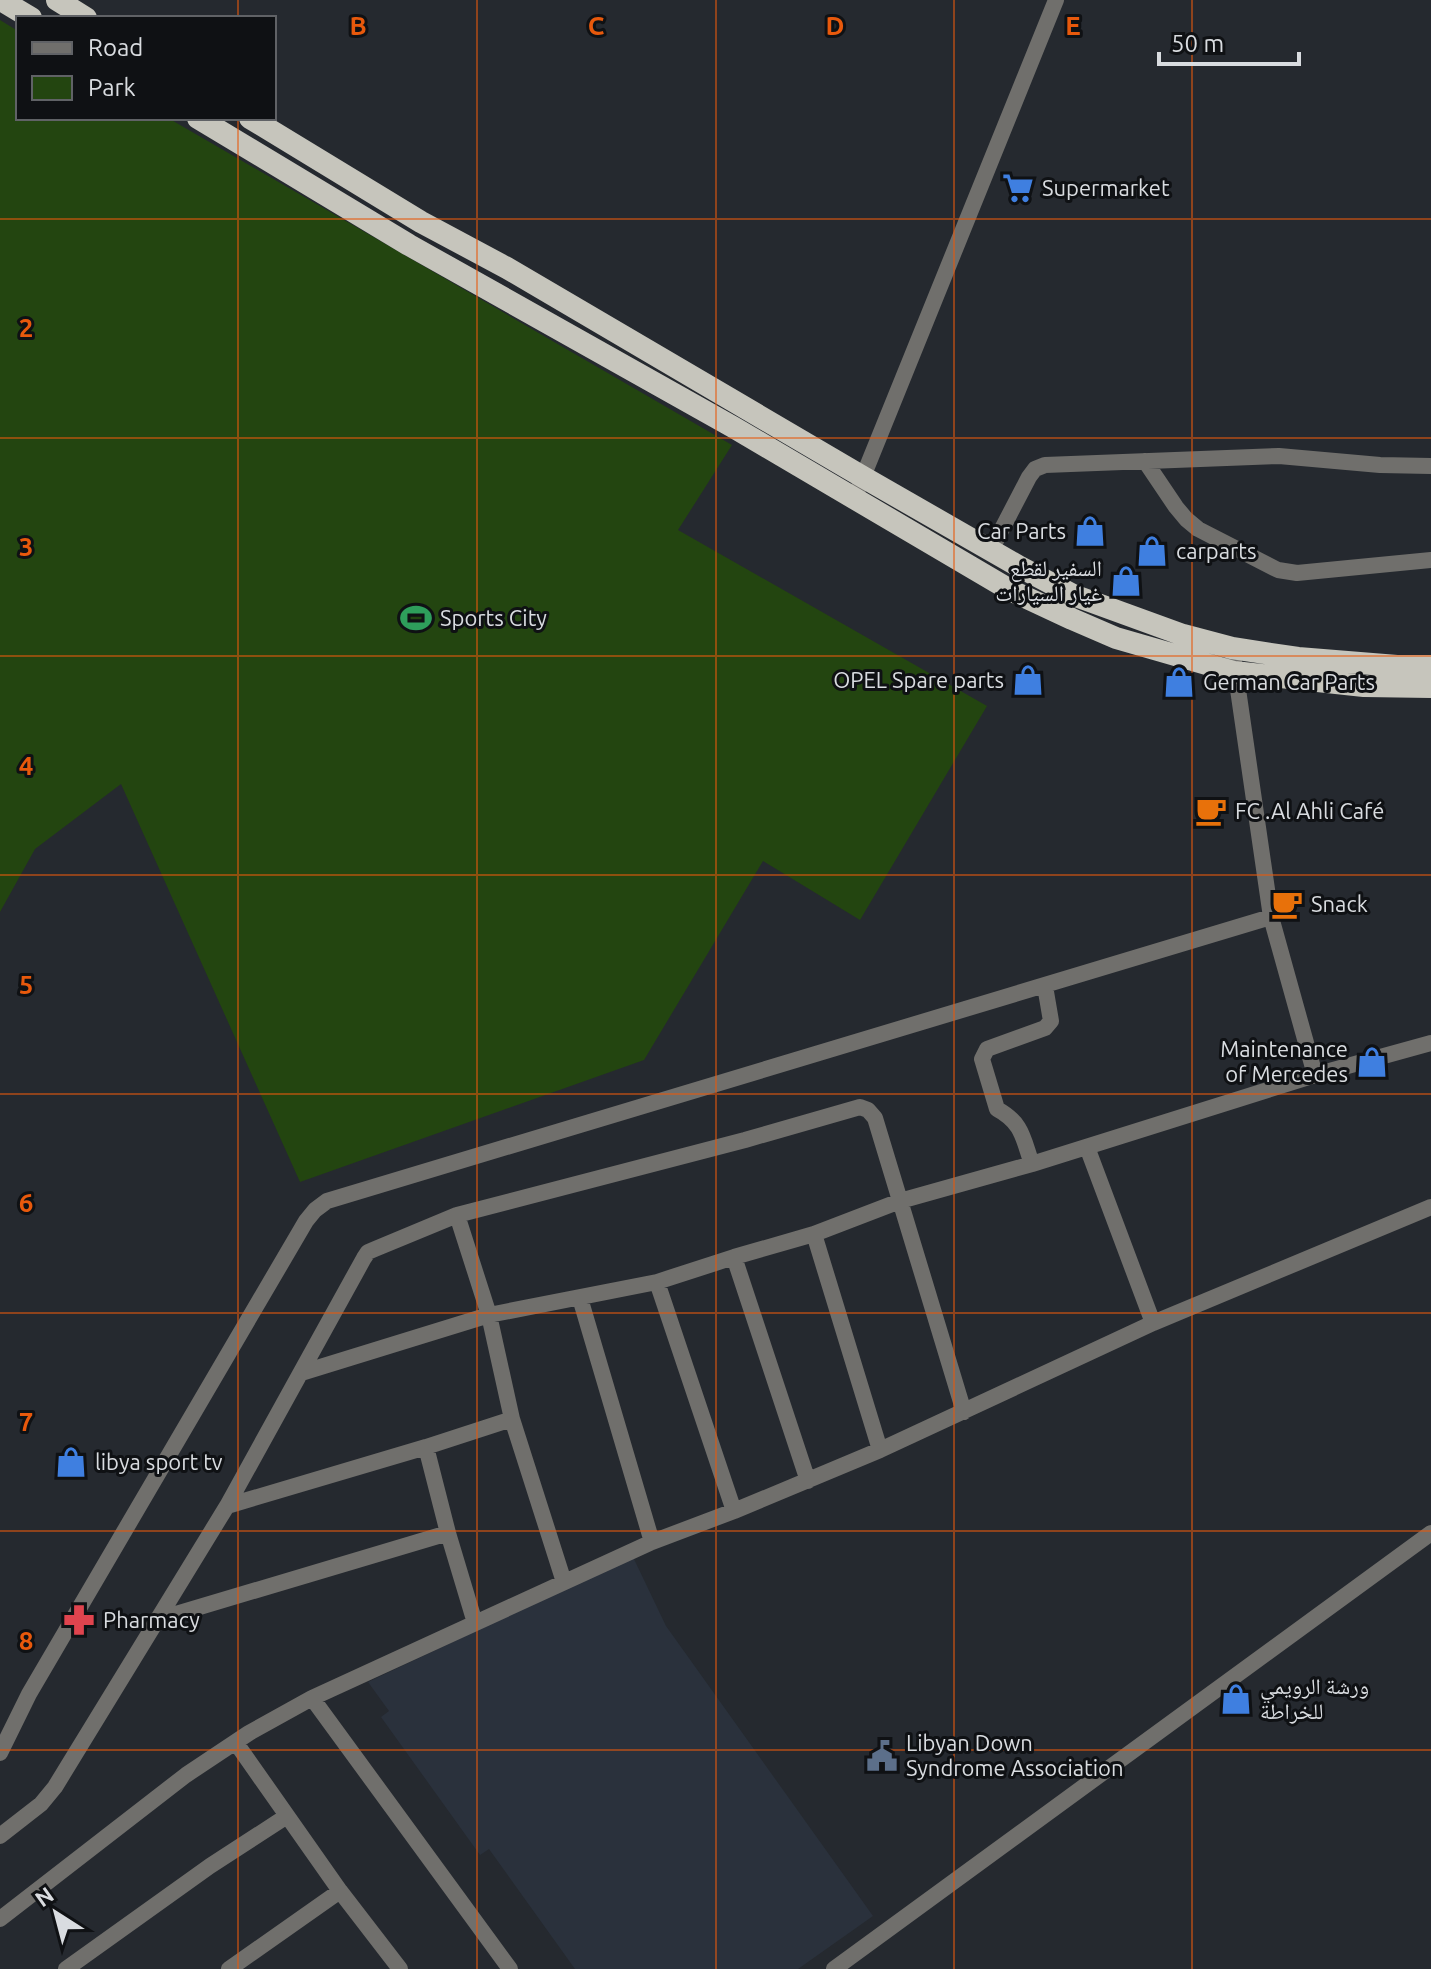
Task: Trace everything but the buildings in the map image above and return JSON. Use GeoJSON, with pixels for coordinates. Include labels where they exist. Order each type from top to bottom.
{"type":"FeatureCollection","features":[{"type":"Feature","properties":{"kind":"highway"},"geometry":{"type":"LineString","coordinates":[[1,0],[28,16]]}},
{"type":"Feature","properties":{"kind":"highway"},"geometry":{"type":"LineString","coordinates":[[57,0],[83,16]]}},
{"type":"Feature","properties":{"kind":"highway"},"geometry":{"type":"LineString","coordinates":[[201,120],[409,245],[733,427],[1010,590],[1072,619],[1116,638],[1234,672],[1364,686],[1431,687]]}},
{"type":"Feature","properties":{"kind":"highway"},"geometry":{"type":"LineString","coordinates":[[253,120],[421,222],[507,268],[863,477],[1073,595],[1183,635],[1232,648],[1298,658],[1431,666]]}},
{"type":"Feature","properties":{"kind":"street"},"geometry":{"type":"LineString","coordinates":[[854,499],[1056,0]]}},
{"type":"Feature","properties":{"kind":"street"},"geometry":{"type":"LineString","coordinates":[[991,550],[1029,477],[1035,469],[1045,465],[1279,456],[1431,466]]}},
{"type":"Feature","properties":{"kind":"street"},"geometry":{"type":"LineString","coordinates":[[1145,461],[1176,507],[1198,529],[1278,570],[1297,573],[1431,560]]}},
{"type":"Feature","properties":{"kind":"street"},"geometry":{"type":"LineString","coordinates":[[1232,648],[1271,917],[1315,1075]]}},
{"type":"Feature","properties":{"kind":"street"},"geometry":{"type":"LineString","coordinates":[[0,1753],[29,1694],[306,1221],[327,1201],[1271,917]]}},
{"type":"Feature","properties":{"kind":"street"},"geometry":{"type":"LineString","coordinates":[[1032,1164],[1018,1124],[997,1109],[982,1059],[987,1049],[1045,1028],[1051,1021],[1045,986]]}},
{"type":"Feature","properties":{"kind":"street"},"geometry":{"type":"LineString","coordinates":[[301,1373],[489,1315],[657,1282],[814,1234],[900,1201],[1032,1164],[1315,1075],[1431,1043]]}},
{"type":"Feature","properties":{"kind":"street"},"geometry":{"type":"LineString","coordinates":[[0,1836],[49,1796],[227,1506],[368,1252],[457,1215],[860,1107],[875,1118],[964,1412]]}},
{"type":"Feature","properties":{"kind":"street"},"geometry":{"type":"LineString","coordinates":[[1087,1147],[1153,1323]]}},
{"type":"Feature","properties":{"kind":"street"},"geometry":{"type":"LineString","coordinates":[[0,1919],[186,1775],[249,1733],[312,1698],[652,1542],[808,1481],[1153,1323],[1431,1207]]}},
{"type":"Feature","properties":{"kind":"street"},"geometry":{"type":"LineString","coordinates":[[457,1215],[489,1315],[512,1419],[564,1582]]}},
{"type":"Feature","properties":{"kind":"street"},"geometry":{"type":"LineString","coordinates":[[814,1234],[880,1450]]}},
{"type":"Feature","properties":{"kind":"street"},"geometry":{"type":"LineString","coordinates":[[734,1257],[808,1481]]}},
{"type":"Feature","properties":{"kind":"street"},"geometry":{"type":"LineString","coordinates":[[657,1282],[734,1511]]}},
{"type":"Feature","properties":{"kind":"street"},"geometry":{"type":"LineString","coordinates":[[580,1298],[652,1542]]}},
{"type":"Feature","properties":{"kind":"street"},"geometry":{"type":"LineString","coordinates":[[227,1506],[512,1419]]}},
{"type":"Feature","properties":{"kind":"street"},"geometry":{"type":"LineString","coordinates":[[426,1447],[475,1623]]}},
{"type":"Feature","properties":{"kind":"street"},"geometry":{"type":"LineString","coordinates":[[156,1620],[448,1533]]}},
{"type":"Feature","properties":{"kind":"street"},"geometry":{"type":"LineString","coordinates":[[834,1969],[1431,1533]]}},
{"type":"Feature","properties":{"kind":"street"},"geometry":{"type":"LineString","coordinates":[[0,1726],[29,1694]]}},
{"type":"Feature","properties":{"kind":"street"},"geometry":{"type":"LineString","coordinates":[[312,1698],[510,1969]]}},
{"type":"Feature","properties":{"kind":"street"},"geometry":{"type":"LineString","coordinates":[[236,1743],[391,1966]]}},
{"type":"Feature","properties":{"kind":"street"},"geometry":{"type":"LineString","coordinates":[[66,1969],[210,1866],[287,1816]]}},
{"type":"Feature","properties":{"kind":"street"},"geometry":{"type":"LineString","coordinates":[[229,1969],[340,1891]]}},
{"type":"Feature","properties":{"kind":"shaded area"},"geometry":{"type":"Polygon","coordinates":[[[633,1557],[666,1626],[873,1916],[798,1969],[575,1969],[489,1849],[480,1855],[381,1717],[389,1711],[368,1682],[633,1557]]]}},
{"type":"Feature","properties":{"kind":"green space","name":"Sports City"},"geometry":{"type":"Polygon","coordinates":[[[0,20],[16,30],[16,120],[171,120],[732,445],[678,530],[987,706],[860,920],[763,861],[644,1060],[300,1182],[121,784],[35,849],[0,912],[0,20]]]}},
{"type":"Feature","properties":{"kind":"place","name":"Supermarket"},"geometry":{"type":"Point","coordinates":[1018,188]}},
{"type":"Feature","properties":{"kind":"place","name":"Car Parts"},"geometry":{"type":"Point","coordinates":[1090,531]}},
{"type":"Feature","properties":{"kind":"place","name":"carparts"},"geometry":{"type":"Point","coordinates":[1152,551]}},
{"type":"Feature","properties":{"kind":"place","name":"السفير لقطع غيار السيارات"},"geometry":{"type":"Point","coordinates":[1126,581]}},
{"type":"Feature","properties":{"kind":"place","name":"Sports City"},"geometry":{"type":"Point","coordinates":[416,618]}},
{"type":"Feature","properties":{"kind":"place","name":"OPEL Spare parts"},"geometry":{"type":"Point","coordinates":[1028,680]}},
{"type":"Feature","properties":{"kind":"place","name":"German Car Parts"},"geometry":{"type":"Point","coordinates":[1179,682]}},
{"type":"Feature","properties":{"kind":"place","name":"FC .Al Ahli Café"},"geometry":{"type":"Point","coordinates":[1211,811]}},
{"type":"Feature","properties":{"kind":"place","name":"Snack"},"geometry":{"type":"Point","coordinates":[1287,904]}},
{"type":"Feature","properties":{"kind":"place","name":"Maintenance of Mercedes"},"geometry":{"type":"Point","coordinates":[1372,1062]}},
{"type":"Feature","properties":{"kind":"place","name":"libya sport tv"},"geometry":{"type":"Point","coordinates":[71,1462]}},
{"type":"Feature","properties":{"kind":"place","name":"Pharmacy"},"geometry":{"type":"Point","coordinates":[79,1620]}},
{"type":"Feature","properties":{"kind":"place","name":"ورشة الرويمي للخراطة"},"geometry":{"type":"Point","coordinates":[1236,1699]}},
{"type":"Feature","properties":{"kind":"place","name":"Libyan Down Syndrome Association"},"geometry":{"type":"Point","coordinates":[882,1756]}}]}
